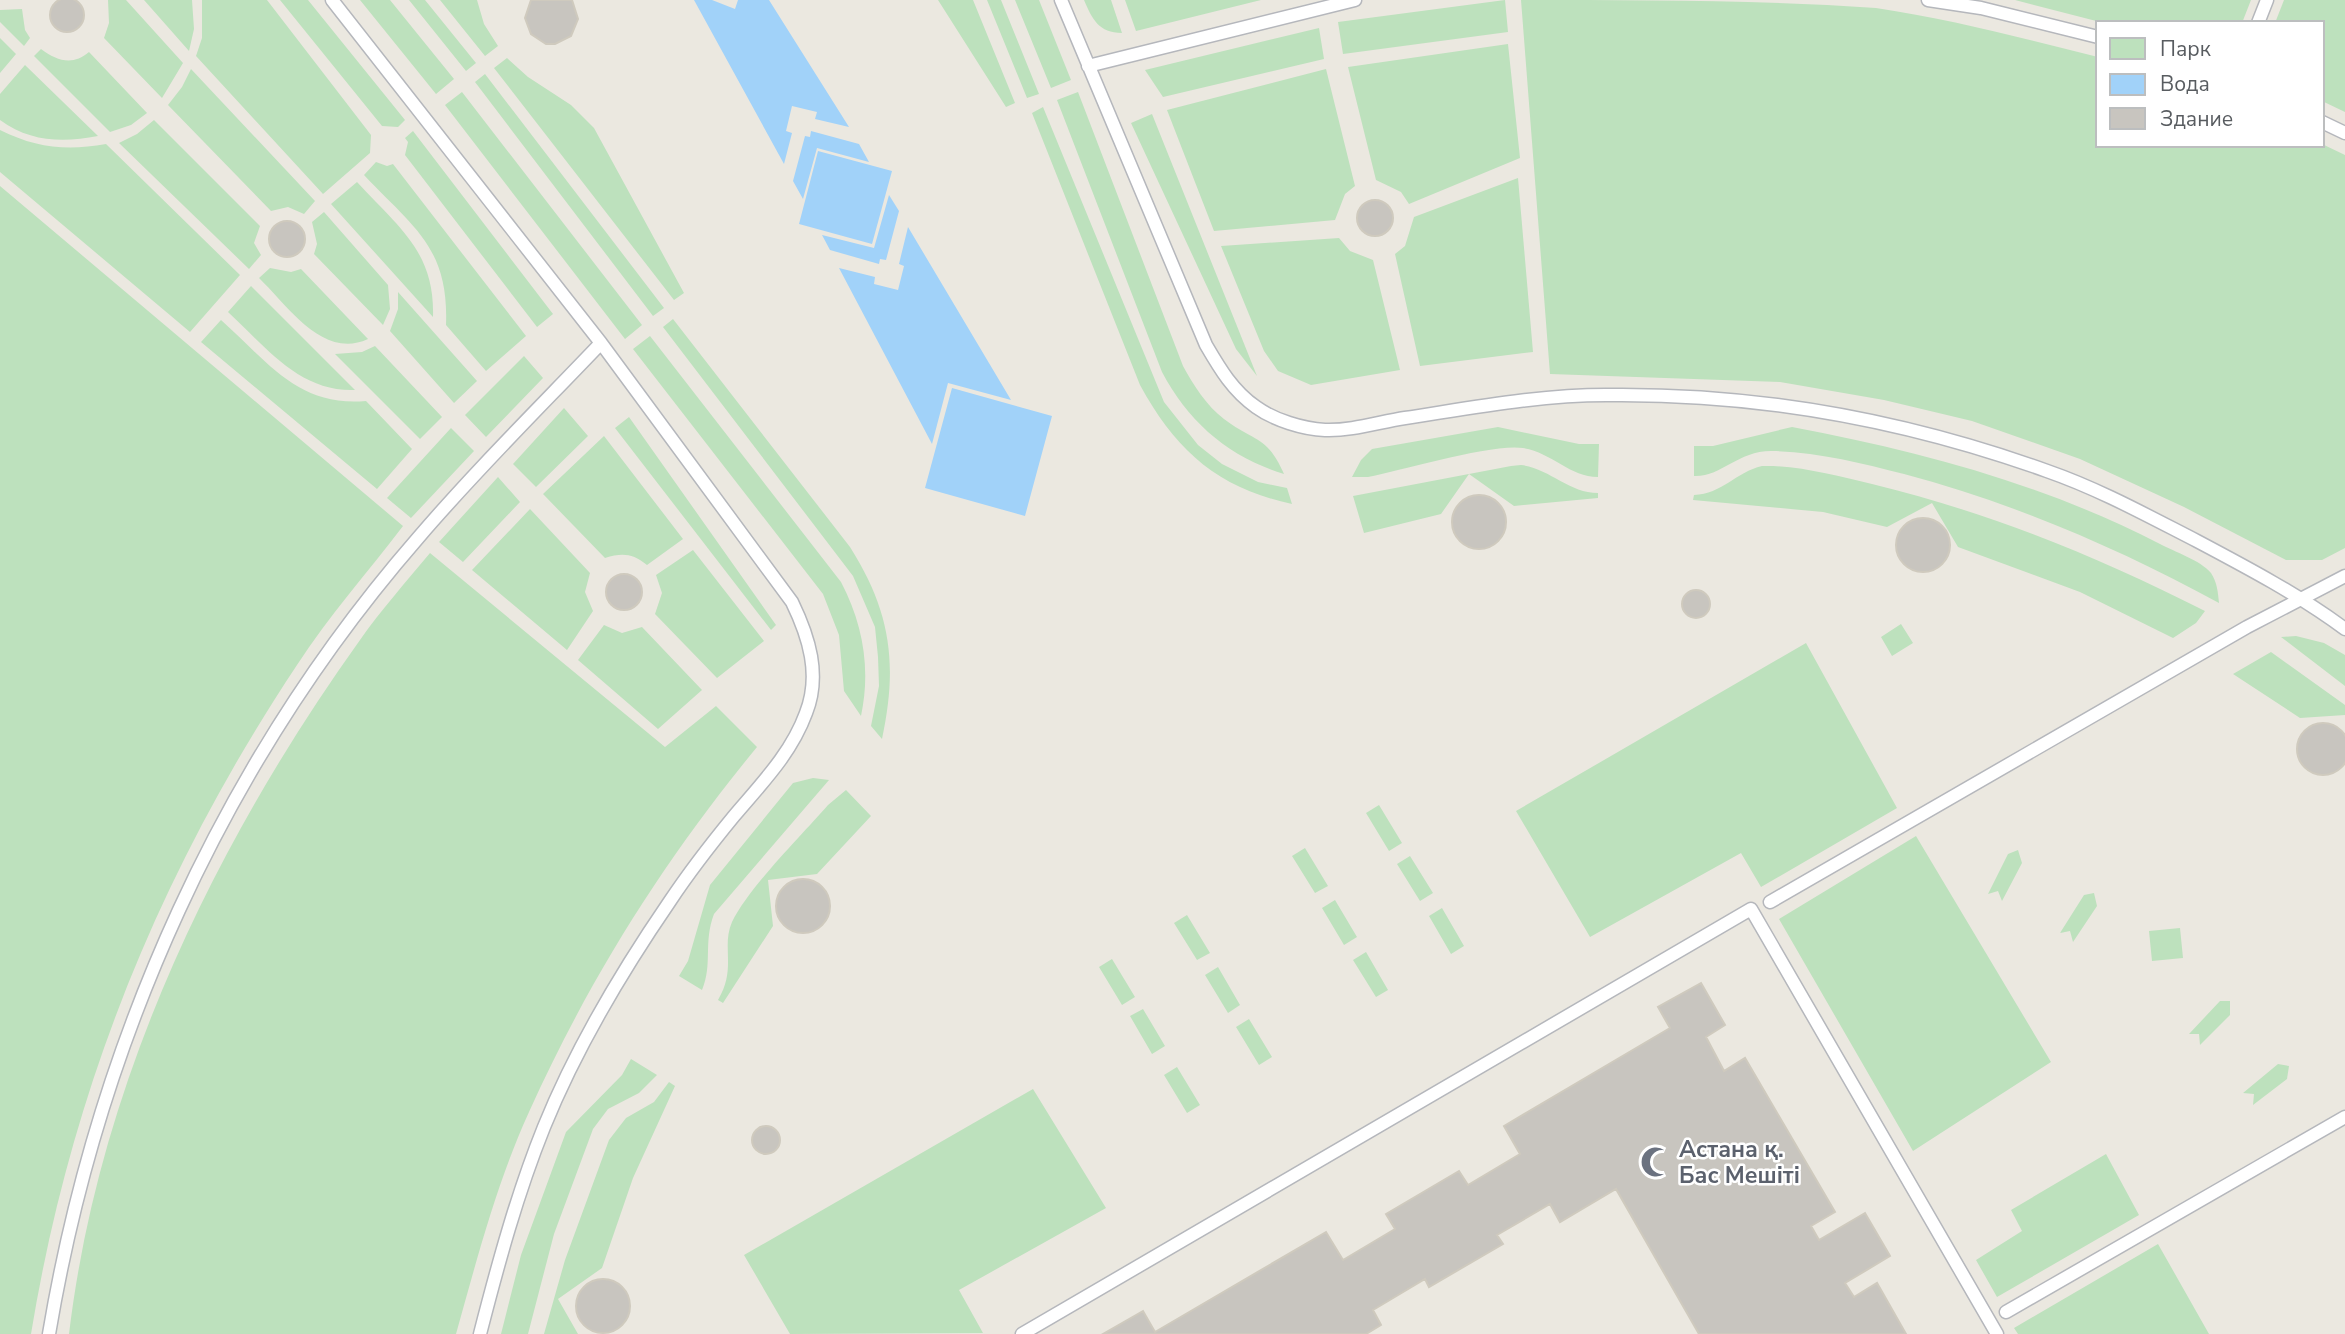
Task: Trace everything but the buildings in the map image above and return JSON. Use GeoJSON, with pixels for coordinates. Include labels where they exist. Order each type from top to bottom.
{"type":"FeatureCollection","features":[{"type":"Feature","properties":{"kind":"lane"},"geometry":{"type":"LineString","coordinates":[[332,0],[601,343],[792,602],[806,630],[813,686],[798,735],[782,760],[705,852],[669,902],[632,958],[571,1069],[545,1126],[518,1198],[480,1334]]}},
{"type":"Feature","properties":{"kind":"lane"},"geometry":{"type":"LineString","coordinates":[[1061,0],[1206,345],[1236,391],[1257,408],[1280,419],[1324,430],[1511,402],[1604,394],[1711,397],[1791,406],[1881,423],[1964,444],[2049,471],[2124,504],[2302,600],[2345,629]]}},
{"type":"Feature","properties":{"kind":"lane"},"geometry":{"type":"LineString","coordinates":[[1088,66],[1355,0]]}},
{"type":"Feature","properties":{"kind":"lane"},"geometry":{"type":"LineString","coordinates":[[1928,0],[1981,8],[2096,37]]}},
{"type":"Feature","properties":{"kind":"lane"},"geometry":{"type":"LineString","coordinates":[[2259,21],[2267,0]]}},
{"type":"Feature","properties":{"kind":"lane"},"geometry":{"type":"LineString","coordinates":[[2324,123],[2345,133]]}},
{"type":"Feature","properties":{"kind":"lane"},"geometry":{"type":"LineString","coordinates":[[49,1334],[91,1142],[123,1045],[160,950],[214,837],[275,733],[353,619],[421,534],[601,343]]}},
{"type":"Feature","properties":{"kind":"lane"},"geometry":{"type":"LineString","coordinates":[[1770,902],[2247,627],[2345,576]]}},
{"type":"Feature","properties":{"kind":"lane"},"geometry":{"type":"LineString","coordinates":[[1022,1334],[1751,909],[1997,1334]]}},
{"type":"Feature","properties":{"kind":"lane"},"geometry":{"type":"LineString","coordinates":[[2006,1312],[2345,1117]]}},
{"type":"Feature","properties":{"kind":"green space"},"geometry":{"type":"Polygon","coordinates":[[[108,0],[126,0],[183,63],[162,98],[104,38],[109,23],[108,0]]]}},
{"type":"Feature","properties":{"kind":"green space"},"geometry":{"type":"Polygon","coordinates":[[[144,0],[192,0],[194,29],[189,51],[144,0]]]}},
{"type":"Feature","properties":{"kind":"green space"},"geometry":{"type":"Polygon","coordinates":[[[202,0],[267,0],[371,135],[370,153],[323,194],[196,56],[202,38],[202,0]]]}},
{"type":"Feature","properties":{"kind":"green space"},"geometry":{"type":"Polygon","coordinates":[[[280,0],[308,0],[405,120],[398,127],[382,126],[280,0]]]}},
{"type":"Feature","properties":{"kind":"green space"},"geometry":{"type":"Polygon","coordinates":[[[360,0],[390,0],[454,79],[436,94],[360,0]]]}},
{"type":"Feature","properties":{"kind":"green space"},"geometry":{"type":"Polygon","coordinates":[[[409,0],[425,0],[476,63],[466,71],[409,0]]]}},
{"type":"Feature","properties":{"kind":"green space"},"geometry":{"type":"Polygon","coordinates":[[[440,0],[477,0],[484,24],[498,46],[485,56],[440,0]]]}},
{"type":"Feature","properties":{"kind":"green space"},"geometry":{"type":"Polygon","coordinates":[[[938,0],[973,0],[1015,103],[1006,107],[938,0]]]}},
{"type":"Feature","properties":{"kind":"green space"},"geometry":{"type":"Polygon","coordinates":[[[987,0],[1001,0],[1039,94],[1027,98],[987,0]]]}},
{"type":"Feature","properties":{"kind":"green space"},"geometry":{"type":"Polygon","coordinates":[[[1015,0],[1039,0],[1071,80],[1051,88],[1015,0]]]}},
{"type":"Feature","properties":{"kind":"green space"},"geometry":{"type":"Polygon","coordinates":[[[1084,0],[1111,0],[1122,33],[1107,31],[1097,24],[1084,0]]]}},
{"type":"Feature","properties":{"kind":"green space"},"geometry":{"type":"Polygon","coordinates":[[[1125,0],[1261,0],[1136,31],[1125,0]]]}},
{"type":"Feature","properties":{"kind":"green space"},"geometry":{"type":"Polygon","coordinates":[[[1505,0],[1508,32],[1343,54],[1338,22],[1505,0]]]}},
{"type":"Feature","properties":{"kind":"green space"},"geometry":{"type":"Polygon","coordinates":[[[1521,0],[1788,3],[1876,8],[1932,18],[2096,57],[2096,147],[2324,145],[2345,155],[2345,548],[2322,560],[2286,560],[2184,507],[2080,459],[1972,421],[1884,400],[1780,382],[1550,374],[1521,0]]]}},
{"type":"Feature","properties":{"kind":"green space"},"geometry":{"type":"Polygon","coordinates":[[[2015,0],[2251,0],[2243,21],[2096,21],[2015,0]]]}},
{"type":"Feature","properties":{"kind":"green space"},"geometry":{"type":"Polygon","coordinates":[[[2284,0],[2345,0],[2345,112],[2324,102],[2324,21],[2276,21],[2284,0]]]}},
{"type":"Feature","properties":{"kind":"green space"},"geometry":{"type":"Polygon","coordinates":[[[22,9],[25,30],[30,38],[24,46],[0,22],[0,10],[22,9]]]}},
{"type":"Feature","properties":{"kind":"green space"},"geometry":{"type":"Polygon","coordinates":[[[1319,28],[1324,59],[1163,97],[1145,70],[1319,28]]]}},
{"type":"Feature","properties":{"kind":"green space"},"geometry":{"type":"Polygon","coordinates":[[[0,38],[16,54],[0,73],[0,38]]]}},
{"type":"Feature","properties":{"kind":"green space"},"geometry":{"type":"Polygon","coordinates":[[[1508,44],[1520,158],[1409,204],[1401,192],[1376,180],[1348,67],[1508,44]]]}},
{"type":"Feature","properties":{"kind":"green space"},"geometry":{"type":"Polygon","coordinates":[[[41,49],[65,60],[77,59],[89,52],[147,113],[131,125],[110,132],[34,56],[41,49]]]}},
{"type":"Feature","properties":{"kind":"green space"},"geometry":{"type":"Polygon","coordinates":[[[507,58],[528,77],[571,105],[594,128],[684,293],[674,300],[494,68],[507,58]]]}},
{"type":"Feature","properties":{"kind":"green space"},"geometry":{"type":"Polygon","coordinates":[[[25,65],[98,136],[72,140],[47,139],[23,133],[0,120],[0,94],[25,65]]]}},
{"type":"Feature","properties":{"kind":"green space"},"geometry":{"type":"Polygon","coordinates":[[[191,69],[315,201],[304,214],[288,207],[271,211],[168,105],[182,87],[191,69]]]}},
{"type":"Feature","properties":{"kind":"green space"},"geometry":{"type":"Polygon","coordinates":[[[1326,69],[1355,186],[1345,194],[1335,220],[1214,231],[1167,110],[1326,69]]]}},
{"type":"Feature","properties":{"kind":"green space"},"geometry":{"type":"Polygon","coordinates":[[[485,74],[664,308],[653,316],[475,82],[485,74]]]}},
{"type":"Feature","properties":{"kind":"green space"},"geometry":{"type":"Polygon","coordinates":[[[462,92],[642,325],[625,339],[445,105],[462,92]]]}},
{"type":"Feature","properties":{"kind":"green space"},"geometry":{"type":"Polygon","coordinates":[[[1078,92],[1183,366],[1212,408],[1272,452],[1284,474],[1246,458],[1212,436],[1185,407],[1162,372],[1057,100],[1078,92]]]}},
{"type":"Feature","properties":{"kind":"green space"},"geometry":{"type":"Polygon","coordinates":[[[1043,107],[1164,402],[1198,445],[1222,464],[1258,482],[1287,488],[1292,504],[1242,488],[1221,477],[1184,447],[1154,408],[1140,385],[1032,113],[1043,107]]]}},
{"type":"Feature","properties":{"kind":"green space"},"geometry":{"type":"Polygon","coordinates":[[[1152,114],[1257,376],[1236,349],[1131,123],[1152,114]]]}},
{"type":"Feature","properties":{"kind":"green space"},"geometry":{"type":"Polygon","coordinates":[[[154,120],[260,226],[254,243],[261,255],[249,269],[119,143],[137,134],[154,120]]]}},
{"type":"Feature","properties":{"kind":"green space"},"geometry":{"type":"Polygon","coordinates":[[[0,130],[26,141],[52,146],[106,144],[240,275],[190,332],[0,172],[0,130]]]}},
{"type":"Feature","properties":{"kind":"green space"},"geometry":{"type":"Polygon","coordinates":[[[413,131],[553,314],[537,327],[405,155],[408,142],[405,138],[413,131]]]}},
{"type":"Feature","properties":{"kind":"green space"},"geometry":{"type":"Polygon","coordinates":[[[376,162],[387,166],[393,164],[526,336],[486,371],[446,325],[441,276],[424,240],[364,175],[376,162]]]}},
{"type":"Feature","properties":{"kind":"green space"},"geometry":{"type":"Polygon","coordinates":[[[1518,178],[1533,352],[1420,366],[1395,254],[1405,246],[1414,217],[1518,178]]]}},
{"type":"Feature","properties":{"kind":"green space"},"geometry":{"type":"Polygon","coordinates":[[[357,182],[400,227],[421,257],[432,294],[433,317],[331,204],[357,182]]]}},
{"type":"Feature","properties":{"kind":"green space"},"geometry":{"type":"Polygon","coordinates":[[[0,186],[403,526],[297,665],[203,822],[163,903],[128,985],[97,1069],[70,1156],[48,1244],[31,1334],[0,1334],[0,186]]]}},
{"type":"Feature","properties":{"kind":"green space"},"geometry":{"type":"Polygon","coordinates":[[[324,212],[388,285],[390,309],[383,325],[314,254],[317,244],[312,222],[324,212]]]}},
{"type":"Feature","properties":{"kind":"green space"},"geometry":{"type":"Polygon","coordinates":[[[1339,238],[1350,251],[1373,260],[1400,370],[1311,385],[1278,371],[1264,351],[1221,246],[1339,238]]]}},
{"type":"Feature","properties":{"kind":"green space"},"geometry":{"type":"Polygon","coordinates":[[[270,268],[291,272],[301,269],[368,339],[352,344],[336,342],[308,327],[259,278],[270,268]]]}},
{"type":"Feature","properties":{"kind":"green space"},"geometry":{"type":"Polygon","coordinates":[[[251,286],[355,390],[335,389],[300,375],[270,353],[228,312],[251,286]]]}},
{"type":"Feature","properties":{"kind":"green space"},"geometry":{"type":"Polygon","coordinates":[[[398,292],[477,381],[454,403],[390,331],[398,309],[398,292]]]}},
{"type":"Feature","properties":{"kind":"green space"},"geometry":{"type":"Polygon","coordinates":[[[673,319],[850,547],[864,571],[882,617],[890,662],[890,687],[882,739],[871,726],[879,686],[875,627],[853,576],[663,327],[673,319]]]}},
{"type":"Feature","properties":{"kind":"green space"},"geometry":{"type":"Polygon","coordinates":[[[221,320],[270,366],[303,389],[321,397],[342,401],[366,401],[412,449],[377,489],[201,342],[221,320]]]}},
{"type":"Feature","properties":{"kind":"green space"},"geometry":{"type":"Polygon","coordinates":[[[650,336],[841,582],[855,614],[863,647],[865,681],[861,716],[844,691],[839,635],[823,594],[633,349],[650,336]]]}},
{"type":"Feature","properties":{"kind":"green space"},"geometry":{"type":"Polygon","coordinates":[[[375,346],[442,417],[420,439],[335,354],[362,352],[375,346]]]}},
{"type":"Feature","properties":{"kind":"green space"},"geometry":{"type":"Polygon","coordinates":[[[524,356],[543,378],[486,437],[465,415],[524,356]]]}},
{"type":"Feature","properties":{"kind":"green space"},"geometry":{"type":"Polygon","coordinates":[[[564,408],[588,436],[536,487],[513,464],[564,408]]]}},
{"type":"Feature","properties":{"kind":"green space"},"geometry":{"type":"Polygon","coordinates":[[[629,417],[776,625],[771,630],[615,428],[629,417]]]}},
{"type":"Feature","properties":{"kind":"green space"},"geometry":{"type":"Polygon","coordinates":[[[1498,427],[1579,444],[1599,444],[1598,477],[1578,473],[1533,450],[1509,448],[1470,453],[1368,477],[1352,477],[1361,460],[1372,449],[1498,427]]]}},
{"type":"Feature","properties":{"kind":"green space"},"geometry":{"type":"Polygon","coordinates":[[[1792,427],[1934,459],[2026,487],[2071,504],[2200,564],[2213,576],[2219,603],[2143,564],[2026,513],[1946,486],[1872,466],[1823,456],[1773,451],[1750,455],[1713,472],[1694,476],[1694,446],[1713,446],[1792,427]]]}},
{"type":"Feature","properties":{"kind":"green space"},"geometry":{"type":"Polygon","coordinates":[[[451,428],[474,451],[411,518],[387,498],[451,428]]]}},
{"type":"Feature","properties":{"kind":"green space"},"geometry":{"type":"Polygon","coordinates":[[[604,436],[683,539],[647,565],[627,555],[605,558],[543,494],[604,436]]]}},
{"type":"Feature","properties":{"kind":"green space"},"geometry":{"type":"Polygon","coordinates":[[[1521,465],[1541,471],[1578,489],[1598,493],[1598,498],[1514,506],[1469,474],[1441,514],[1364,533],[1353,496],[1511,466],[1521,465]]]}},
{"type":"Feature","properties":{"kind":"green space"},"geometry":{"type":"Polygon","coordinates":[[[1762,466],[1803,469],[1872,484],[1959,508],[2083,554],[2205,611],[2196,623],[2173,638],[2080,592],[1958,547],[1932,503],[1887,527],[1823,512],[1693,500],[1694,495],[1713,491],[1762,466]]]}},
{"type":"Feature","properties":{"kind":"green space"},"geometry":{"type":"Polygon","coordinates":[[[498,477],[520,502],[463,562],[439,542],[498,477]]]}},
{"type":"Feature","properties":{"kind":"green space"},"geometry":{"type":"Polygon","coordinates":[[[530,509],[590,573],[585,592],[593,611],[567,650],[472,570],[530,509]]]}},
{"type":"Feature","properties":{"kind":"green space"},"geometry":{"type":"Polygon","coordinates":[[[693,550],[764,641],[717,678],[655,614],[662,593],[656,575],[693,550]]]}},
{"type":"Feature","properties":{"kind":"green space"},"geometry":{"type":"Polygon","coordinates":[[[430,553],[665,747],[716,706],[757,747],[660,877],[603,968],[552,1063],[507,1166],[488,1221],[456,1334],[69,1334],[84,1240],[107,1148],[136,1058],[171,969],[212,883],[257,799],[307,718],[368,629],[430,553]]]}},
{"type":"Feature","properties":{"kind":"green space"},"geometry":{"type":"Polygon","coordinates":[[[1901,624],[1913,643],[1892,656],[1881,637],[1901,624]]]}},
{"type":"Feature","properties":{"kind":"green space"},"geometry":{"type":"Polygon","coordinates":[[[604,625],[622,633],[642,627],[702,690],[658,729],[578,660],[604,625]]]}},
{"type":"Feature","properties":{"kind":"green space"},"geometry":{"type":"Polygon","coordinates":[[[2296,636],[2324,643],[2345,655],[2345,686],[2281,637],[2296,636]]]}},
{"type":"Feature","properties":{"kind":"green space"},"geometry":{"type":"Polygon","coordinates":[[[1806,643],[1897,808],[1761,887],[1741,853],[1590,937],[1516,811],[1806,643]]]}},
{"type":"Feature","properties":{"kind":"green space"},"geometry":{"type":"Polygon","coordinates":[[[2271,652],[2345,705],[2345,715],[2300,718],[2233,674],[2271,652]]]}},
{"type":"Feature","properties":{"kind":"green space"},"geometry":{"type":"Polygon","coordinates":[[[813,778],[829,780],[714,914],[702,990],[679,976],[688,961],[710,885],[793,783],[813,778]]]}},
{"type":"Feature","properties":{"kind":"green space"},"geometry":{"type":"Polygon","coordinates":[[[846,790],[871,816],[817,874],[768,880],[773,926],[723,1003],[718,1000],[727,978],[729,931],[740,908],[828,805],[846,790]]]}},
{"type":"Feature","properties":{"kind":"green space"},"geometry":{"type":"Polygon","coordinates":[[[1379,805],[1402,843],[1389,851],[1366,813],[1379,805]]]}},
{"type":"Feature","properties":{"kind":"green space"},"geometry":{"type":"Polygon","coordinates":[[[1916,836],[2051,1062],[1913,1151],[1779,919],[1916,836]]]}},
{"type":"Feature","properties":{"kind":"green space"},"geometry":{"type":"Polygon","coordinates":[[[1305,848],[1328,886],[1315,893],[1292,856],[1305,848]]]}},
{"type":"Feature","properties":{"kind":"green space"},"geometry":{"type":"Polygon","coordinates":[[[2018,850],[2022,863],[2002,901],[1998,891],[1988,894],[2008,854],[2018,850]]]}},
{"type":"Feature","properties":{"kind":"green space"},"geometry":{"type":"Polygon","coordinates":[[[1410,856],[1433,893],[1420,901],[1397,864],[1410,856]]]}},
{"type":"Feature","properties":{"kind":"green space"},"geometry":{"type":"Polygon","coordinates":[[[2094,893],[2097,906],[2073,942],[2070,931],[2060,933],[2084,895],[2094,893]]]}},
{"type":"Feature","properties":{"kind":"green space"},"geometry":{"type":"Polygon","coordinates":[[[1335,900],[1357,937],[1344,945],[1322,908],[1335,900]]]}},
{"type":"Feature","properties":{"kind":"green space"},"geometry":{"type":"Polygon","coordinates":[[[1442,908],[1464,946],[1451,954],[1429,916],[1442,908]]]}},
{"type":"Feature","properties":{"kind":"green space"},"geometry":{"type":"Polygon","coordinates":[[[1187,915],[1210,953],[1197,960],[1174,923],[1187,915]]]}},
{"type":"Feature","properties":{"kind":"green space"},"geometry":{"type":"Polygon","coordinates":[[[2180,928],[2183,958],[2152,961],[2149,931],[2180,928]]]}},
{"type":"Feature","properties":{"kind":"green space"},"geometry":{"type":"Polygon","coordinates":[[[1366,952],[1388,990],[1376,997],[1353,960],[1366,952]]]}},
{"type":"Feature","properties":{"kind":"green space"},"geometry":{"type":"Polygon","coordinates":[[[1112,959],[1135,997],[1122,1005],[1099,967],[1112,959]]]}},
{"type":"Feature","properties":{"kind":"green space"},"geometry":{"type":"Polygon","coordinates":[[[1218,967],[1240,1005],[1228,1013],[1205,975],[1218,967]]]}},
{"type":"Feature","properties":{"kind":"green space"},"geometry":{"type":"Polygon","coordinates":[[[2220,1001],[2230,1001],[2230,1015],[2200,1045],[2199,1034],[2189,1034],[2220,1001]]]}},
{"type":"Feature","properties":{"kind":"green space"},"geometry":{"type":"Polygon","coordinates":[[[1143,1009],[1165,1046],[1152,1054],[1130,1016],[1143,1009]]]}},
{"type":"Feature","properties":{"kind":"green space"},"geometry":{"type":"Polygon","coordinates":[[[1249,1019],[1272,1057],[1259,1065],[1236,1027],[1249,1019]]]}},
{"type":"Feature","properties":{"kind":"green space"},"geometry":{"type":"Polygon","coordinates":[[[631,1059],[657,1075],[639,1093],[608,1109],[593,1129],[554,1234],[528,1334],[501,1334],[521,1255],[566,1132],[622,1075],[631,1059]]]}},
{"type":"Feature","properties":{"kind":"green space"},"geometry":{"type":"Polygon","coordinates":[[[2278,1064],[2289,1066],[2287,1079],[2253,1105],[2254,1094],[2243,1093],[2278,1064]]]}},
{"type":"Feature","properties":{"kind":"green space"},"geometry":{"type":"Polygon","coordinates":[[[1177,1067],[1200,1105],[1187,1113],[1164,1075],[1177,1067]]]}},
{"type":"Feature","properties":{"kind":"green space"},"geometry":{"type":"Polygon","coordinates":[[[669,1082],[675,1086],[633,1178],[602,1268],[558,1299],[578,1334],[544,1334],[565,1260],[609,1140],[626,1118],[654,1102],[669,1082]]]}},
{"type":"Feature","properties":{"kind":"green space"},"geometry":{"type":"Polygon","coordinates":[[[1033,1089],[1106,1208],[959,1290],[983,1333],[790,1334],[744,1255],[1033,1089]]]}},
{"type":"Feature","properties":{"kind":"green space"},"geometry":{"type":"Polygon","coordinates":[[[2106,1154],[2139,1215],[1997,1297],[1976,1260],[2022,1231],[2011,1210],[2106,1154]]]}},
{"type":"Feature","properties":{"kind":"green space"},"geometry":{"type":"Polygon","coordinates":[[[2158,1244],[2209,1334],[2018,1334],[2014,1328],[2158,1244]]]}},
{"type":"Feature","properties":{"kind":"water"},"geometry":{"type":"Polygon","coordinates":[[[694,0],[712,0],[735,9],[738,0],[769,0],[849,127],[815,119],[817,112],[792,106],[786,131],[792,133],[784,164],[694,0]]]}},
{"type":"Feature","properties":{"kind":"water"},"geometry":{"type":"Polygon","coordinates":[[[811,131],[859,144],[869,162],[817,148],[803,199],[793,181],[805,136],[810,137],[811,131]]]}},
{"type":"Feature","properties":{"kind":"water"},"geometry":{"type":"Polygon","coordinates":[[[818,151],[892,171],[872,244],[799,224],[818,151]]]}},
{"type":"Feature","properties":{"kind":"water"},"geometry":{"type":"Polygon","coordinates":[[[889,195],[899,211],[886,260],[880,259],[879,264],[830,250],[822,235],[874,248],[889,195]]]}},
{"type":"Feature","properties":{"kind":"water"},"geometry":{"type":"Polygon","coordinates":[[[908,227],[1011,400],[948,383],[932,444],[839,268],[875,277],[874,284],[898,290],[904,266],[899,264],[908,227]]]}},
{"type":"Feature","properties":{"kind":"water"},"geometry":{"type":"Polygon","coordinates":[[[952,388],[1052,416],[1025,516],[925,488],[952,388]]]}},
{"type":"Feature","properties":{"kind":"place","name":"Астана қ. Бас Мешіті"},"geometry":{"type":"Point","coordinates":[1656,1162]}}]}
